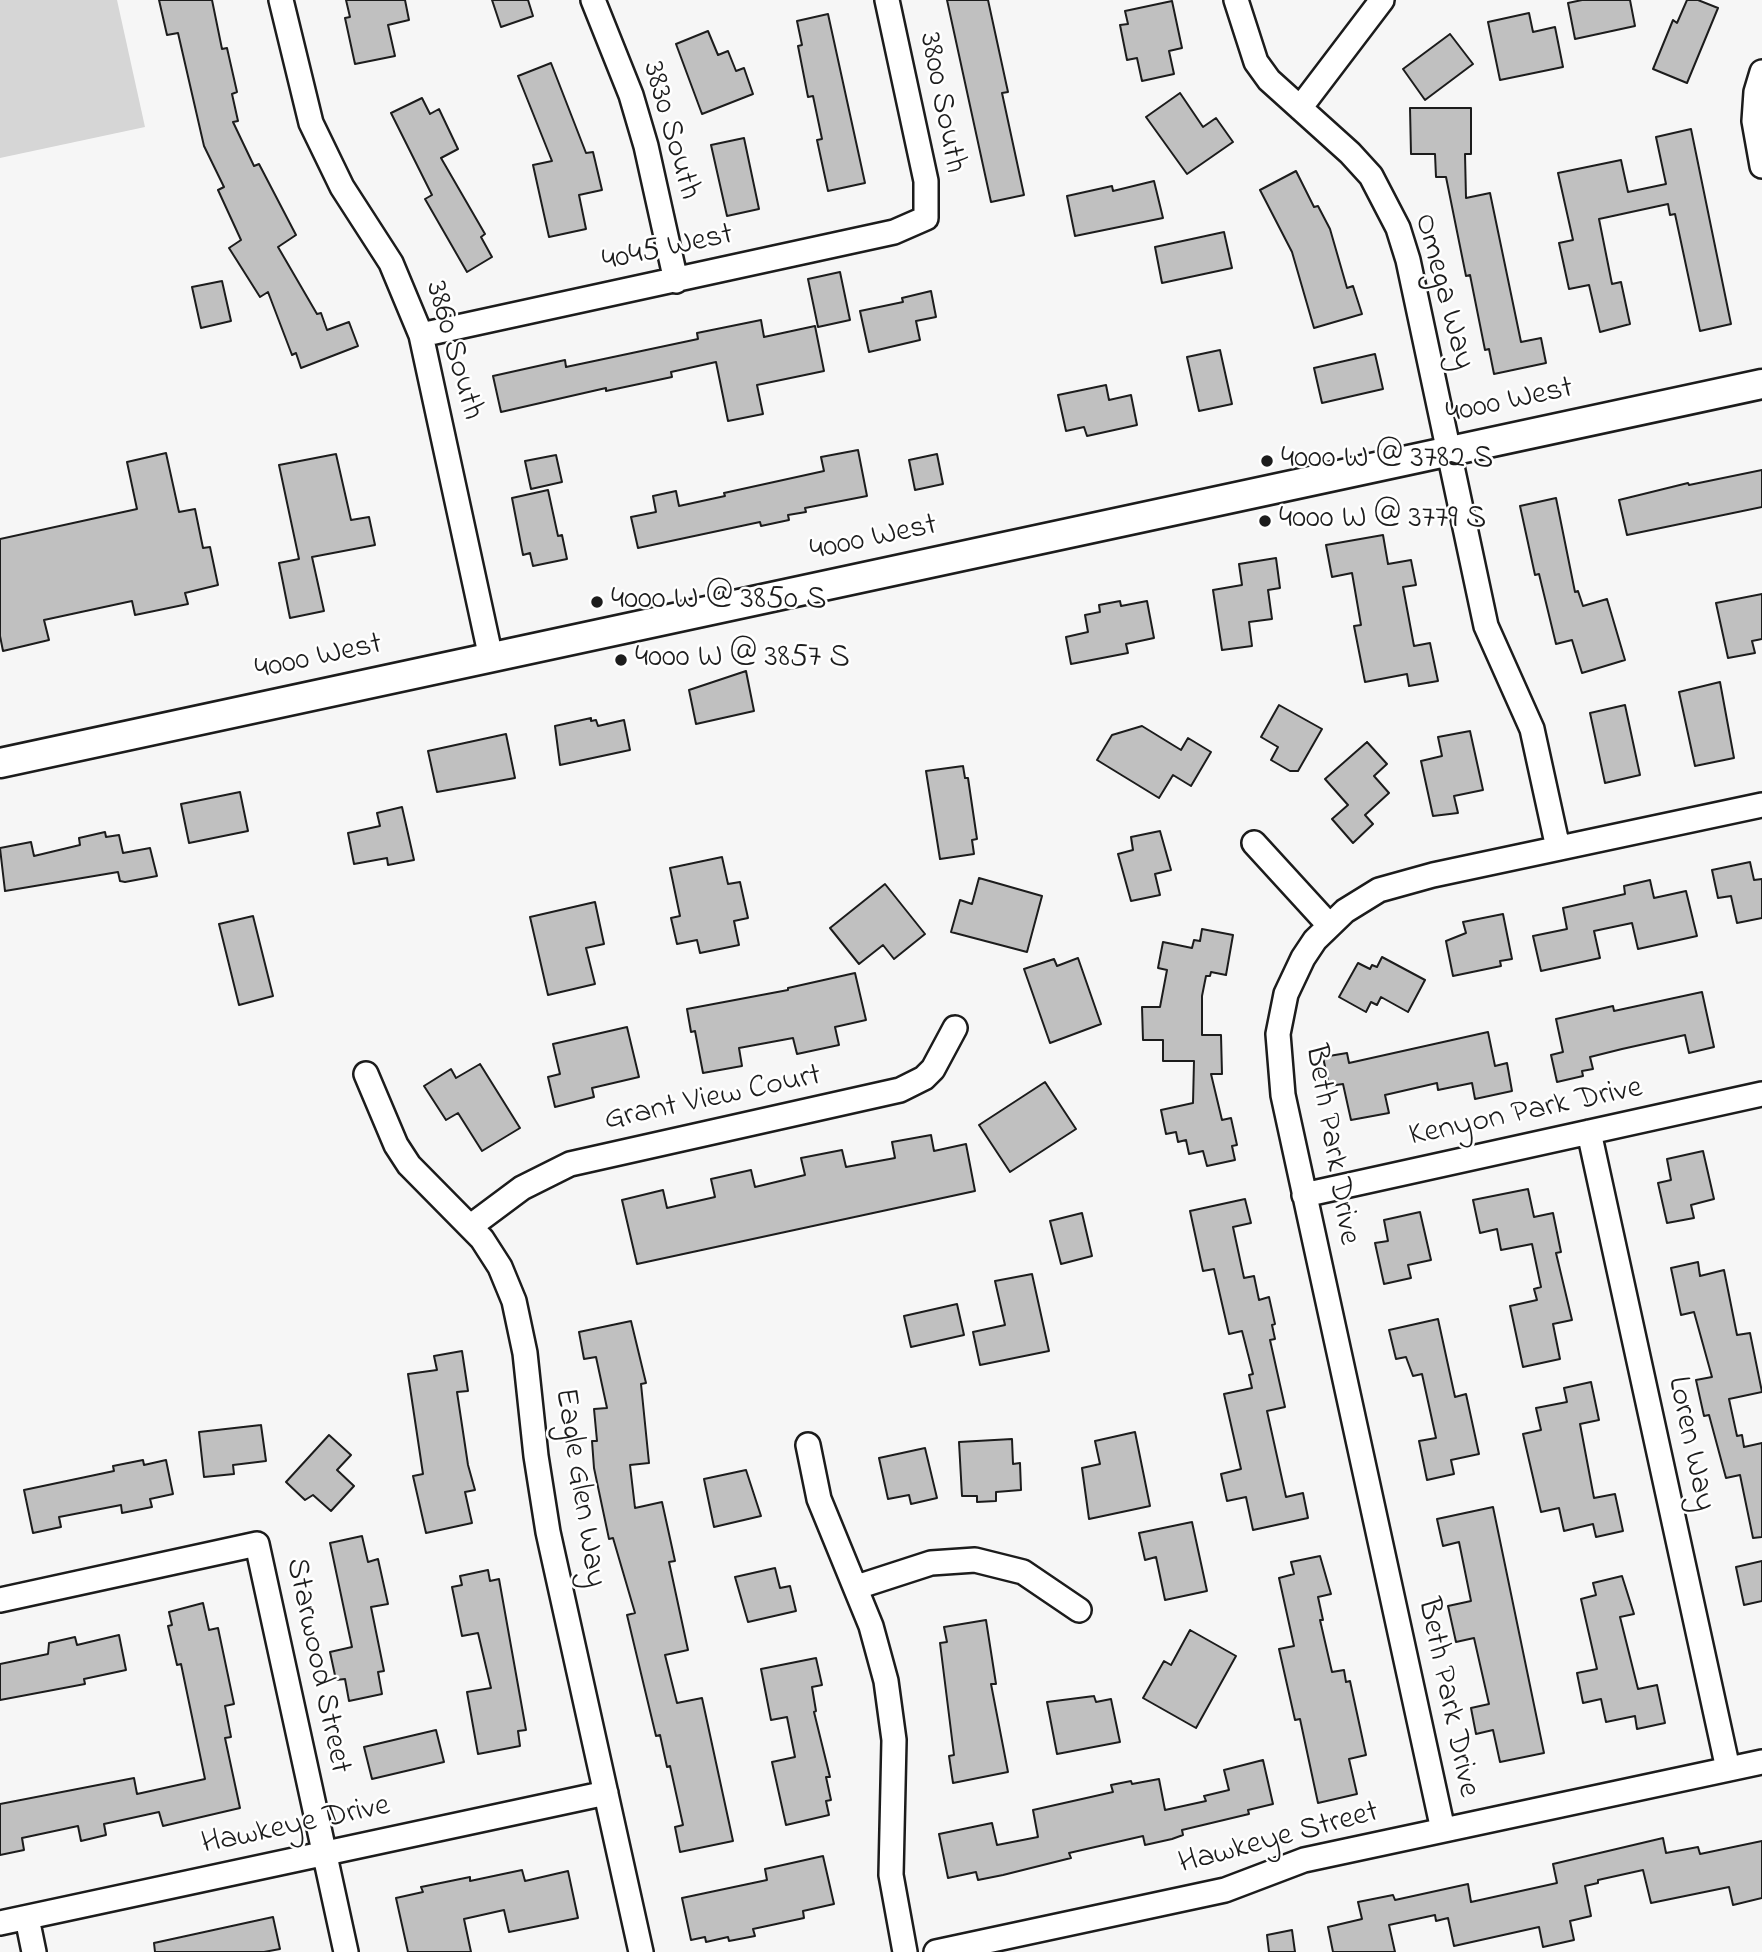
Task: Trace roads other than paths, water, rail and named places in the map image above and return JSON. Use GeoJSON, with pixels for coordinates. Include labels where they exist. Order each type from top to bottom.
{"type":"FeatureCollection","features":[{"type":"Feature","properties":{"kind":"street","name":"3860 South"},"geometry":{"type":"LineString","coordinates":[[281,0],[311,123],[342,187],[391,263],[421,335],[491,658]]}},
{"type":"Feature","properties":{"kind":"street","name":"3830 South"},"geometry":{"type":"LineString","coordinates":[[593,0],[631,95],[646,146],[676,281]]}},
{"type":"Feature","properties":{"kind":"street","name":"3800 South"},"geometry":{"type":"LineString","coordinates":[[887,0],[926,181],[926,218]]}},
{"type":"Feature","properties":{"kind":"street","name":"Omega Way"},"geometry":{"type":"LineString","coordinates":[[1236,0],[1246,39],[1256,62],[1269,80],[1350,153],[1371,176],[1398,228],[1408,260],[1486,626],[1532,729],[1558,848]]}},
{"type":"Feature","properties":{"kind":"street"},"geometry":{"type":"LineString","coordinates":[[1300,108],[1382,0]]}},
{"type":"Feature","properties":{"kind":"street"},"geometry":{"type":"LineString","coordinates":[[1762,72],[1756,92],[1754,121],[1762,166]]}},
{"type":"Feature","properties":{"kind":"street","name":"4045 West"},"geometry":{"type":"LineString","coordinates":[[421,335],[894,232],[926,218]]}},
{"type":"Feature","properties":{"kind":"street","name":"4000 West"},"geometry":{"type":"LineString","coordinates":[[0,763],[1762,384]]}},
{"type":"Feature","properties":{"kind":"street","name":"Beth Park Drive"},"geometry":{"type":"LineString","coordinates":[[1443,1830],[1283,1095],[1278,1034],[1286,994],[1303,958],[1329,925],[1362,899],[1388,887],[1762,805]]}},
{"type":"Feature","properties":{"kind":"street"},"geometry":{"type":"LineString","coordinates":[[1254,843],[1329,925]]}},
{"type":"Feature","properties":{"kind":"street","name":"Grant View Court"},"geometry":{"type":"LineString","coordinates":[[471,1226],[522,1188],[570,1164],[901,1090],[933,1069],[955,1028]]}},
{"type":"Feature","properties":{"kind":"street","name":"Eagle Glen Way"},"geometry":{"type":"LineString","coordinates":[[366,1074],[388,1130],[409,1165],[471,1226],[504,1275],[522,1334],[541,1493],[641,1952]]}},
{"type":"Feature","properties":{"kind":"street","name":"Kenyon Park Drive"},"geometry":{"type":"LineString","coordinates":[[1304,1195],[1762,1094]]}},
{"type":"Feature","properties":{"kind":"street","name":"Loren Way"},"geometry":{"type":"LineString","coordinates":[[1589,1132],[1728,1769]]}},
{"type":"Feature","properties":{"kind":"street"},"geometry":{"type":"LineString","coordinates":[[808,1445],[824,1515],[857,1587],[879,1652],[891,1711],[894,1766],[891,1875],[905,1952]]}},
{"type":"Feature","properties":{"kind":"street","name":"Starwood Street"},"geometry":{"type":"LineString","coordinates":[[0,1600],[257,1545],[325,1854]]}},
{"type":"Feature","properties":{"kind":"street"},"geometry":{"type":"LineString","coordinates":[[857,1587],[932,1563],[982,1561],[1023,1572],[1079,1610]]}},
{"type":"Feature","properties":{"kind":"street","name":"Hawkeye Street"},"geometry":{"type":"LineString","coordinates":[[936,1952],[1225,1890],[1304,1860],[1762,1762]]}},
{"type":"Feature","properties":{"kind":"street","name":"Hawkeye Drive"},"geometry":{"type":"LineString","coordinates":[[0,1923],[606,1793]]}},
{"type":"Feature","properties":{"kind":"street"},"geometry":{"type":"LineString","coordinates":[[325,1854],[346,1952]]}},
{"type":"Feature","properties":{"kind":"street"},"geometry":{"type":"LineString","coordinates":[[27,1917],[34,1952]]}},
{"type":"Feature","properties":{"kind":"place","name":"4000 W @ 3782 S"},"geometry":{"type":"Point","coordinates":[1267,461]}},
{"type":"Feature","properties":{"kind":"place","name":"4000 W @ 3779 S"},"geometry":{"type":"Point","coordinates":[1265,521]}},
{"type":"Feature","properties":{"kind":"place","name":"4000 W @ 3850 S"},"geometry":{"type":"Point","coordinates":[597,602]}},
{"type":"Feature","properties":{"kind":"place","name":"4000 W @ 3857 S"},"geometry":{"type":"Point","coordinates":[621,660]}}]}
